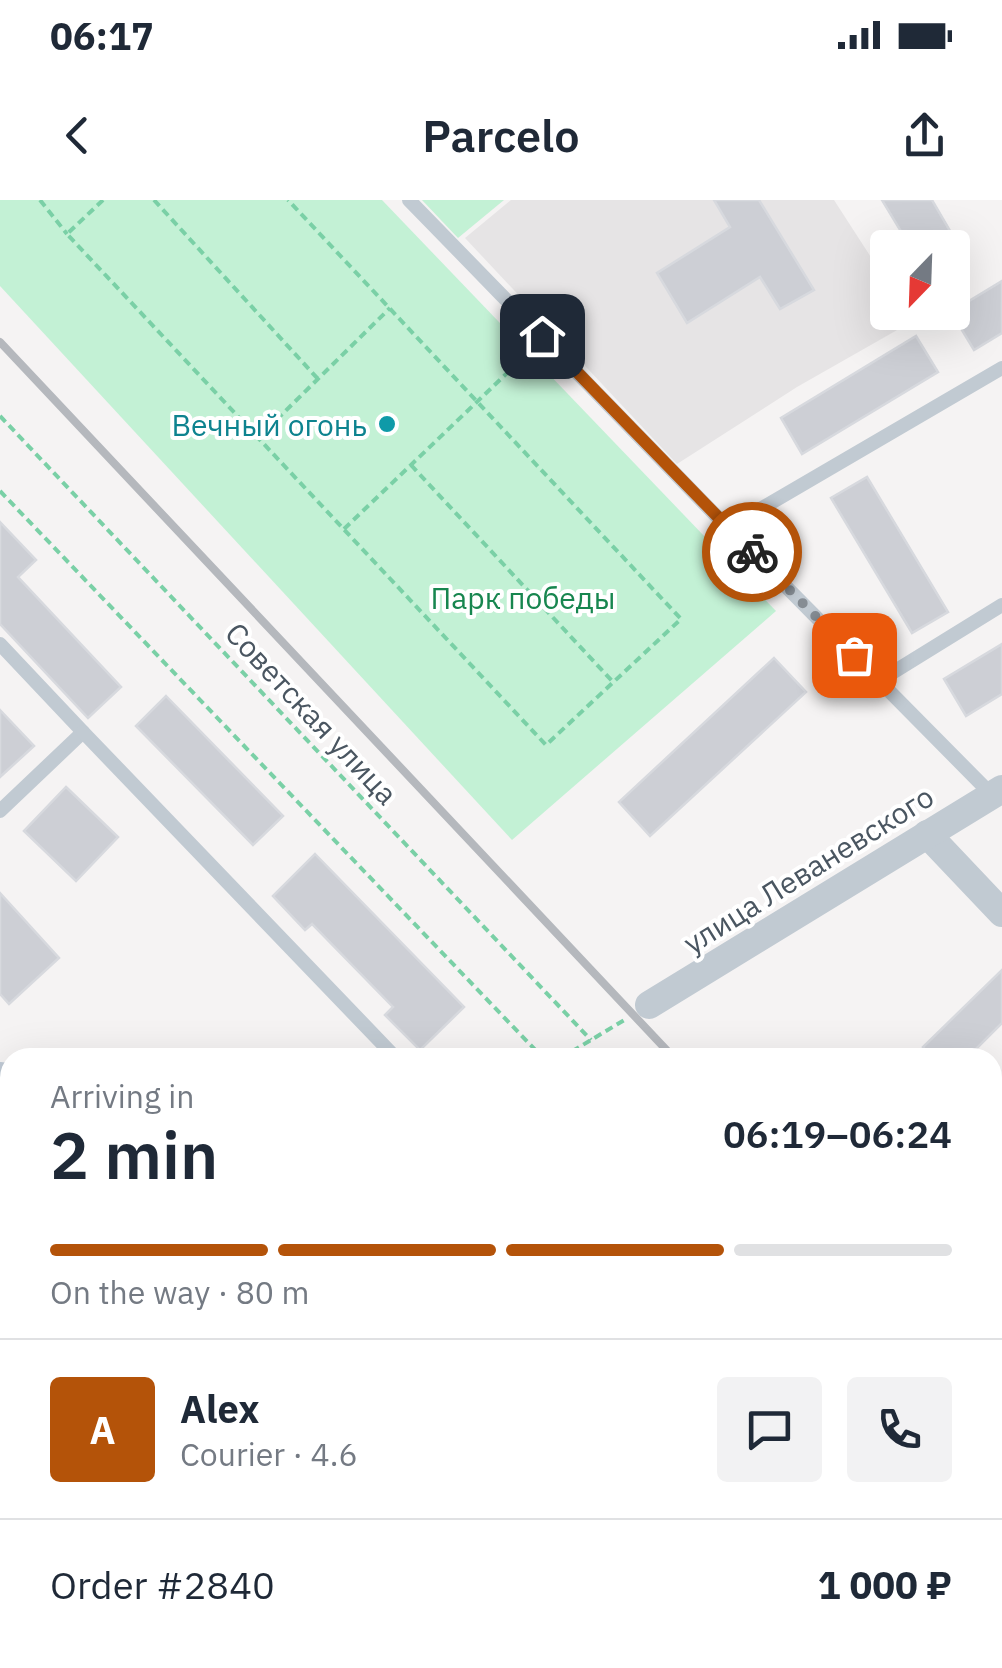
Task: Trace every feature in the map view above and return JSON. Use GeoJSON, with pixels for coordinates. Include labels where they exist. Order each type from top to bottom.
{"type":"FeatureCollection","features":[{"type":"Feature","properties":{"kind":"street","name":"улица Леваневского"},"geometry":{"type":"LineString","coordinates":[[649,1006],[997,792]]}},
{"type":"Feature","properties":{"kind":"street"},"geometry":{"type":"LineString","coordinates":[[926,834],[1002,913]]}},
{"type":"Feature","properties":{"kind":"lane"},"geometry":{"type":"LineString","coordinates":[[409,200],[728,528],[997,792]]}},
{"type":"Feature","properties":{"kind":"lane"},"geometry":{"type":"LineString","coordinates":[[728,528],[1002,368]]}},
{"type":"Feature","properties":{"kind":"lane"},"geometry":{"type":"LineString","coordinates":[[880,680],[1002,605]]}},
{"type":"Feature","properties":{"kind":"lane"},"geometry":{"type":"LineString","coordinates":[[0,644],[386,1048]]}},
{"type":"Feature","properties":{"kind":"lane"},"geometry":{"type":"LineString","coordinates":[[0,811],[83,732]]}},
{"type":"Feature","properties":{"kind":"path"},"geometry":{"type":"LineString","coordinates":[[40,200],[67,234],[546,744],[681,619],[288,200]]}},
{"type":"Feature","properties":{"kind":"path"},"geometry":{"type":"LineString","coordinates":[[67,234],[103,200]]}},
{"type":"Feature","properties":{"kind":"path"},"geometry":{"type":"LineString","coordinates":[[154,200],[318,379]]}},
{"type":"Feature","properties":{"kind":"path"},"geometry":{"type":"LineString","coordinates":[[258,438],[390,308]]}},
{"type":"Feature","properties":{"kind":"path"},"geometry":{"type":"LineString","coordinates":[[344,528],[533,348]]}},
{"type":"Feature","properties":{"kind":"path","name":"Советская улица"},"geometry":{"type":"LineString","coordinates":[[0,416],[591,1040]]}},
{"type":"Feature","properties":{"kind":"path"},"geometry":{"type":"LineString","coordinates":[[411,465],[614,682]]}},
{"type":"Feature","properties":{"kind":"path"},"geometry":{"type":"LineString","coordinates":[[0,491],[533,1048]]}},
{"type":"Feature","properties":{"kind":"path"},"geometry":{"type":"LineString","coordinates":[[578,1048],[649,1006]]}},
{"type":"Feature","properties":{"kind":"shaded area"},"geometry":{"type":"Polygon","coordinates":[[[511,200],[834,200],[870,256],[870,330],[897,330],[797,387],[677,464],[465,238],[511,200]]]}},
{"type":"Feature","properties":{"kind":"green space","name":"Парк победы"},"geometry":{"type":"Polygon","coordinates":[[[0,200],[382,200],[776,611],[512,840],[0,286],[0,200]]]}},
{"type":"Feature","properties":{"kind":"green space"},"geometry":{"type":"Polygon","coordinates":[[[422,200],[504,200],[458,238],[422,200]]]}},
{"type":"Feature","properties":{"kind":"building"},"geometry":{"type":"Polygon","coordinates":[[[714,200],[759,200],[814,290],[780,309],[760,277],[687,323],[657,273],[730,227],[714,200]]]}},
{"type":"Feature","properties":{"kind":"building"},"geometry":{"type":"Polygon","coordinates":[[[882,200],[932,200],[950,230],[900,230],[882,200]]]}},
{"type":"Feature","properties":{"kind":"building"},"geometry":{"type":"Polygon","coordinates":[[[1002,281],[1002,333],[974,350],[962,330],[970,330],[970,300],[1002,281]]]}},
{"type":"Feature","properties":{"kind":"building"},"geometry":{"type":"Polygon","coordinates":[[[916,336],[938,372],[802,454],[781,418],[916,336]]]}},
{"type":"Feature","properties":{"kind":"building"},"geometry":{"type":"Polygon","coordinates":[[[867,477],[948,612],[912,633],[831,498],[867,477]]]}},
{"type":"Feature","properties":{"kind":"building"},"geometry":{"type":"Polygon","coordinates":[[[0,522],[36,560],[18,577],[121,687],[88,718],[0,624],[0,522]]]}},
{"type":"Feature","properties":{"kind":"building"},"geometry":{"type":"Polygon","coordinates":[[[1002,644],[1002,694],[966,716],[944,679],[1002,644]]]}},
{"type":"Feature","properties":{"kind":"building"},"geometry":{"type":"Polygon","coordinates":[[[774,658],[806,692],[650,836],[619,802],[774,658]]]}},
{"type":"Feature","properties":{"kind":"building"},"geometry":{"type":"Polygon","coordinates":[[[166,696],[283,816],[253,845],[136,726],[166,696]]]}},
{"type":"Feature","properties":{"kind":"building"},"geometry":{"type":"Polygon","coordinates":[[[0,710],[34,746],[0,777],[0,710]]]}},
{"type":"Feature","properties":{"kind":"building"},"geometry":{"type":"Polygon","coordinates":[[[66,787],[118,837],[76,881],[24,831],[66,787]]]}},
{"type":"Feature","properties":{"kind":"building"},"geometry":{"type":"Polygon","coordinates":[[[315,854],[464,1007],[418,1048],[385,1015],[393,1007],[312,924],[305,930],[273,896],[315,854]]]}},
{"type":"Feature","properties":{"kind":"building"},"geometry":{"type":"Polygon","coordinates":[[[0,893],[59,958],[9,1004],[0,994],[0,893]]]}},
{"type":"Feature","properties":{"kind":"building"},"geometry":{"type":"Polygon","coordinates":[[[1002,970],[1002,1023],[977,1048],[923,1047],[1002,970]]]}},
{"type":"Feature","properties":{"kind":"railway"},"geometry":{"type":"LineString","coordinates":[[0,342],[665,1048]]}},
{"type":"Feature","properties":{"kind":"way so far"},"geometry":{"type":"LineString","coordinates":[[752,552],[854,655]]}},
{"type":"Feature","properties":{"kind":"place","name":"Вечный огонь"},"geometry":{"type":"Point","coordinates":[387,424]}},
{"type":"Feature","properties":{"kind":"route"},"geometry":{"type":"LineString","coordinates":[[542,336],[752,552]]}}]}
